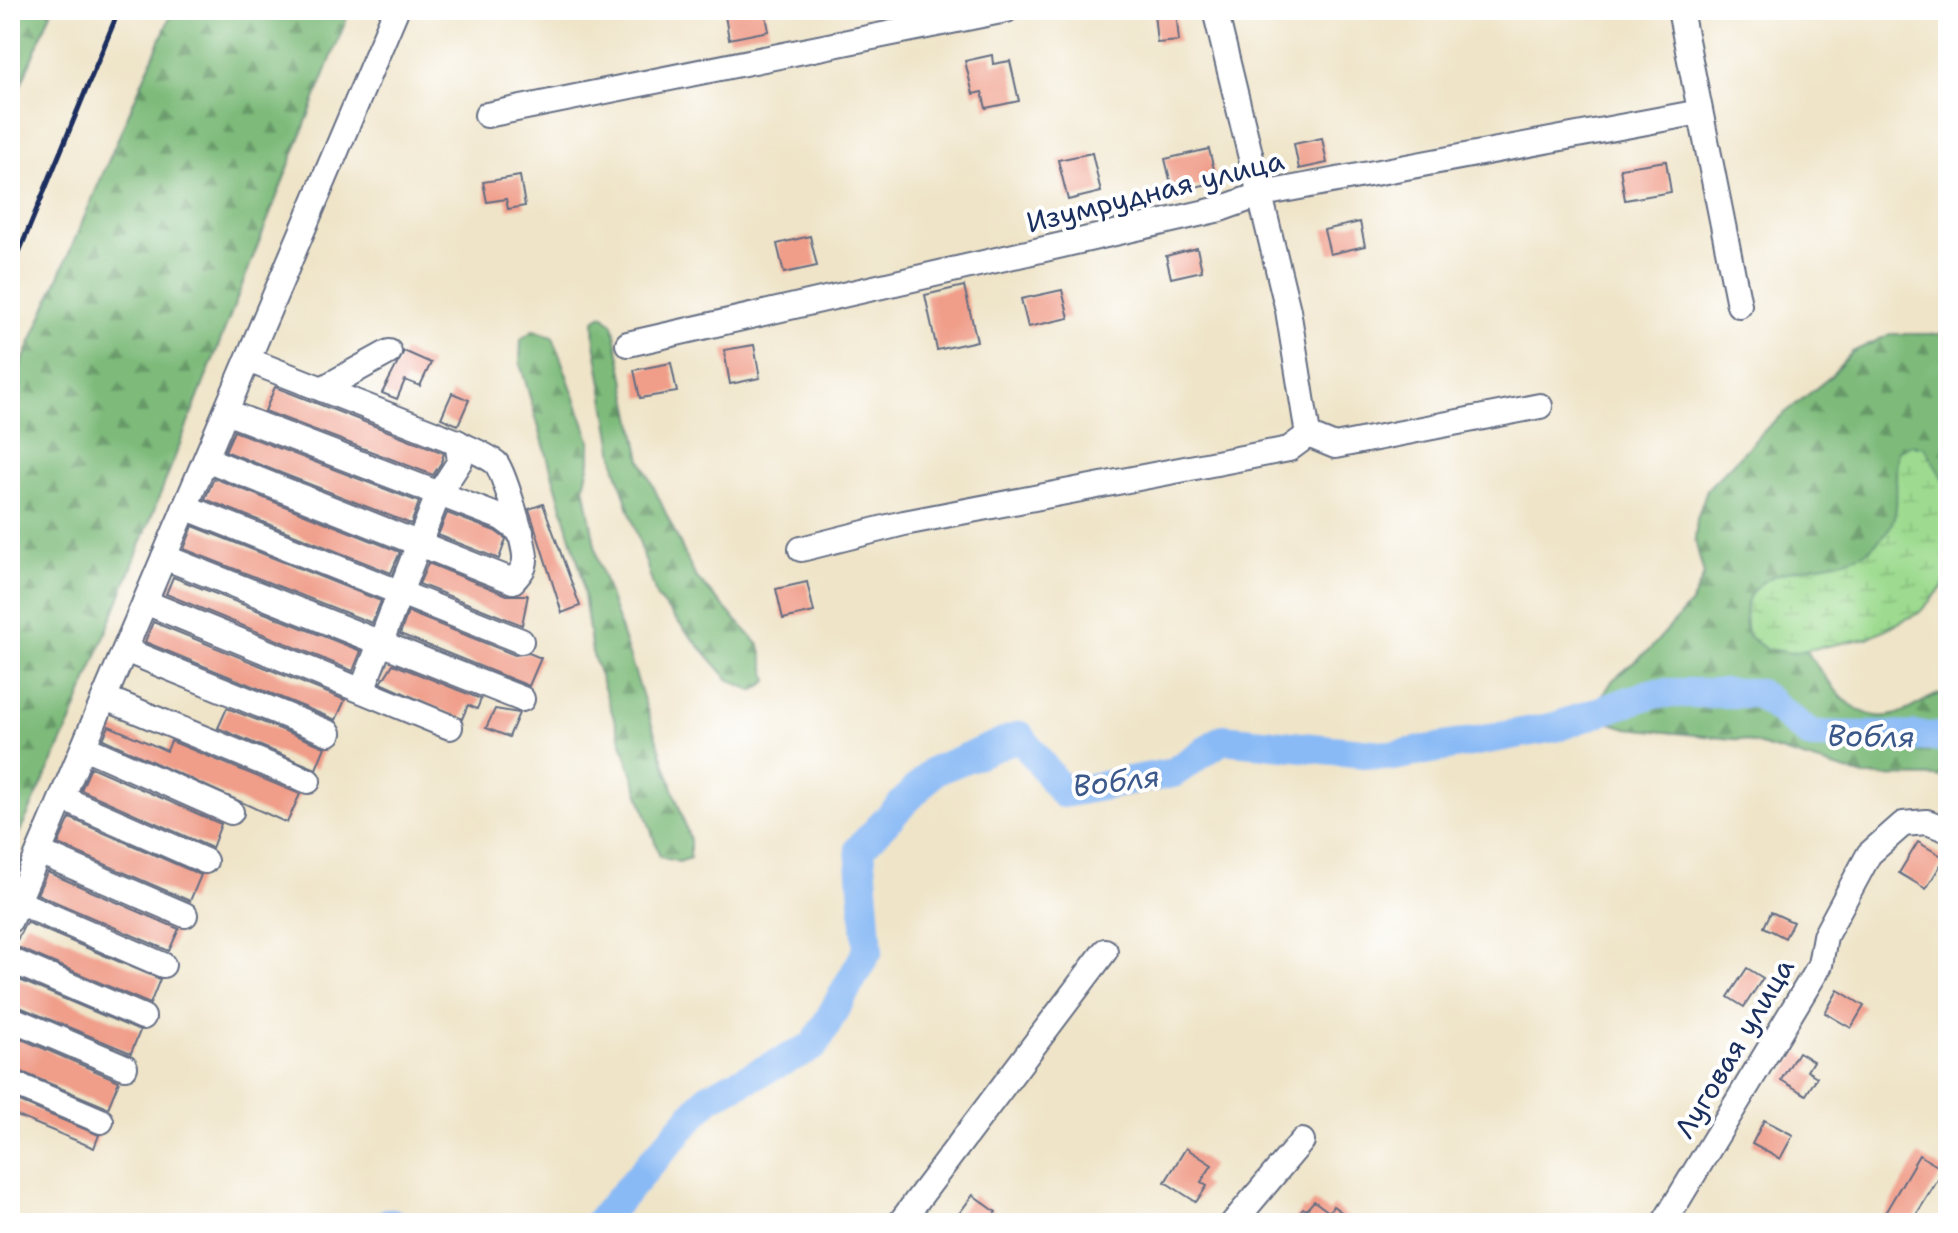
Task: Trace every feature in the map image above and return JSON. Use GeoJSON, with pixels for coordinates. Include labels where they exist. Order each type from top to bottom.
{"type":"FeatureCollection","features":[{"type":"Feature","properties":{"kind":"street"},"geometry":{"type":"LineString","coordinates":[[163,965],[14,911],[396,10]]}},
{"type":"Feature","properties":{"kind":"street"},"geometry":{"type":"LineString","coordinates":[[487,115],[1006,10]]}},
{"type":"Feature","properties":{"kind":"street"},"geometry":{"type":"LineString","coordinates":[[1215,10],[1288,310],[1308,435]]}},
{"type":"Feature","properties":{"kind":"street"},"geometry":{"type":"LineString","coordinates":[[1680,10],[1739,305]]}},
{"type":"Feature","properties":{"kind":"street","name":"Изумрудная улица"},"geometry":{"type":"LineString","coordinates":[[628,344],[1205,213],[1262,194],[1700,112]]}},
{"type":"Feature","properties":{"kind":"street"},"geometry":{"type":"LineString","coordinates":[[322,389],[389,352]]}},
{"type":"Feature","properties":{"kind":"street"},"geometry":{"type":"LineString","coordinates":[[206,459],[513,581],[522,572],[525,560],[521,532],[498,465],[457,442],[248,360]]}},
{"type":"Feature","properties":{"kind":"street"},"geometry":{"type":"LineString","coordinates":[[1308,435],[1335,446],[1540,406]]}},
{"type":"Feature","properties":{"kind":"street"},"geometry":{"type":"LineString","coordinates":[[226,412],[502,518],[521,532]]}},
{"type":"Feature","properties":{"kind":"street"},"geometry":{"type":"LineString","coordinates":[[801,549],[904,523],[1289,449],[1308,435]]}},
{"type":"Feature","properties":{"kind":"street"},"geometry":{"type":"LineString","coordinates":[[362,690],[438,495],[460,461],[457,442]]}},
{"type":"Feature","properties":{"kind":"street"},"geometry":{"type":"LineString","coordinates":[[185,507],[521,641]]}},
{"type":"Feature","properties":{"kind":"street"},"geometry":{"type":"LineString","coordinates":[[164,557],[522,699]]}},
{"type":"Feature","properties":{"kind":"street"},"geometry":{"type":"LineString","coordinates":[[145,602],[450,727]]}},
{"type":"Feature","properties":{"kind":"street"},"geometry":{"type":"LineString","coordinates":[[125,650],[329,733]]}},
{"type":"Feature","properties":{"kind":"street"},"geometry":{"type":"LineString","coordinates":[[105,698],[308,781]]}},
{"type":"Feature","properties":{"kind":"street"},"geometry":{"type":"LineString","coordinates":[[84,747],[231,812]]}},
{"type":"Feature","properties":{"kind":"street"},"geometry":{"type":"LineString","coordinates":[[62,798],[205,861]]}},
{"type":"Feature","properties":{"kind":"street","name":"Луговая улица"},"geometry":{"type":"LineString","coordinates":[[1664,1223],[1820,965],[1825,936],[1869,854],[1903,824],[1927,822],[1948,830]]}},
{"type":"Feature","properties":{"kind":"street"},"geometry":{"type":"LineString","coordinates":[[39,852],[185,915]]}},
{"type":"Feature","properties":{"kind":"street"},"geometry":{"type":"LineString","coordinates":[[900,1223],[1105,951]]}},
{"type":"Feature","properties":{"kind":"street"},"geometry":{"type":"LineString","coordinates":[[10,960],[143,1017]]}},
{"type":"Feature","properties":{"kind":"street"},"geometry":{"type":"LineString","coordinates":[[10,1018],[125,1067]]}},
{"type":"Feature","properties":{"kind":"street"},"geometry":{"type":"LineString","coordinates":[[10,1082],[101,1121]]}},
{"type":"Feature","properties":{"kind":"street"},"geometry":{"type":"LineString","coordinates":[[1233,1223],[1302,1141]]}},
{"type":"Feature","properties":{"kind":"green space"},"geometry":{"type":"Polygon","coordinates":[[[10,10],[52,10],[10,111],[10,10]]]}},
{"type":"Feature","properties":{"kind":"green space"},"geometry":{"type":"Polygon","coordinates":[[[173,10],[350,10],[71,722],[10,853],[10,391],[173,10]]]}},
{"type":"Feature","properties":{"kind":"green space"},"geometry":{"type":"Polygon","coordinates":[[[603,315],[613,324],[641,460],[695,576],[760,646],[768,681],[753,691],[728,679],[657,598],[616,468],[595,342],[594,320],[603,315]]]}},
{"type":"Feature","properties":{"kind":"green space"},"geometry":{"type":"Polygon","coordinates":[[[534,330],[553,337],[590,440],[590,462],[584,486],[598,561],[690,840],[690,858],[679,862],[660,857],[592,652],[581,572],[520,363],[521,339],[534,330]]]}},
{"type":"Feature","properties":{"kind":"green space"},"geometry":{"type":"Polygon","coordinates":[[[1891,334],[1948,334],[1948,562],[1804,648],[1845,700],[1871,715],[1903,712],[1948,691],[1948,777],[1864,776],[1743,740],[1628,728],[1600,720],[1592,712],[1613,680],[1650,649],[1692,602],[1704,575],[1695,540],[1697,519],[1707,489],[1770,425],[1830,377],[1852,352],[1891,334]]]}},
{"type":"Feature","properties":{"kind":"green space"},"geometry":{"type":"Polygon","coordinates":[[[1910,445],[1924,447],[1948,487],[1948,581],[1919,613],[1867,638],[1792,653],[1766,649],[1748,636],[1745,610],[1752,592],[1766,580],[1785,572],[1850,559],[1867,551],[1885,534],[1895,515],[1899,450],[1910,445]]]}},
{"type":"Feature","properties":{"kind":"building"},"geometry":{"type":"Polygon","coordinates":[[[724,10],[765,10],[769,31],[729,39],[724,10]]]}},
{"type":"Feature","properties":{"kind":"building"},"geometry":{"type":"Polygon","coordinates":[[[1176,10],[1179,41],[1157,43],[1154,13],[1176,10]]]}},
{"type":"Feature","properties":{"kind":"building"},"geometry":{"type":"Polygon","coordinates":[[[992,55],[993,64],[1010,61],[1019,101],[986,108],[982,92],[973,94],[965,61],[992,55]]]}},
{"type":"Feature","properties":{"kind":"building"},"geometry":{"type":"Polygon","coordinates":[[[1322,138],[1327,163],[1299,169],[1294,144],[1322,138]]]}},
{"type":"Feature","properties":{"kind":"building"},"geometry":{"type":"Polygon","coordinates":[[[1209,149],[1217,182],[1173,192],[1165,159],[1209,149]]]}},
{"type":"Feature","properties":{"kind":"building"},"geometry":{"type":"Polygon","coordinates":[[[1092,153],[1101,192],[1068,200],[1058,160],[1092,153]]]}},
{"type":"Feature","properties":{"kind":"building"},"geometry":{"type":"Polygon","coordinates":[[[1666,161],[1671,192],[1625,200],[1620,168],[1666,161]]]}},
{"type":"Feature","properties":{"kind":"building"},"geometry":{"type":"Polygon","coordinates":[[[520,176],[525,206],[508,209],[506,199],[487,202],[483,182],[520,176]]]}},
{"type":"Feature","properties":{"kind":"building"},"geometry":{"type":"Polygon","coordinates":[[[1360,222],[1365,246],[1330,254],[1324,230],[1360,222]]]}},
{"type":"Feature","properties":{"kind":"building"},"geometry":{"type":"Polygon","coordinates":[[[810,236],[817,266],[784,273],[777,244],[810,236]]]}},
{"type":"Feature","properties":{"kind":"building"},"geometry":{"type":"Polygon","coordinates":[[[1197,248],[1202,271],[1171,278],[1166,256],[1197,248]]]}},
{"type":"Feature","properties":{"kind":"building"},"geometry":{"type":"Polygon","coordinates":[[[964,286],[977,341],[937,350],[925,295],[964,286]]]}},
{"type":"Feature","properties":{"kind":"building"},"geometry":{"type":"Polygon","coordinates":[[[1062,290],[1069,318],[1028,327],[1021,299],[1062,290]]]}},
{"type":"Feature","properties":{"kind":"building"},"geometry":{"type":"Polygon","coordinates":[[[754,345],[760,378],[730,384],[724,350],[754,345]]]}},
{"type":"Feature","properties":{"kind":"building"},"geometry":{"type":"Polygon","coordinates":[[[404,351],[431,363],[420,386],[405,380],[397,399],[382,393],[404,351]]]}},
{"type":"Feature","properties":{"kind":"building"},"geometry":{"type":"Polygon","coordinates":[[[671,363],[677,392],[640,398],[634,370],[671,363]]]}},
{"type":"Feature","properties":{"kind":"building"},"geometry":{"type":"Polygon","coordinates":[[[275,387],[444,453],[441,463],[433,475],[265,411],[275,387]]]}},
{"type":"Feature","properties":{"kind":"building"},"geometry":{"type":"Polygon","coordinates":[[[452,393],[469,400],[458,425],[441,418],[452,393]]]}},
{"type":"Feature","properties":{"kind":"building"},"geometry":{"type":"Polygon","coordinates":[[[234,431],[419,502],[411,524],[225,451],[234,431]]]}},
{"type":"Feature","properties":{"kind":"building"},"geometry":{"type":"Polygon","coordinates":[[[214,478],[400,552],[391,573],[205,499],[214,478]]]}},
{"type":"Feature","properties":{"kind":"building"},"geometry":{"type":"Polygon","coordinates":[[[543,504],[580,606],[562,613],[529,509],[543,504]]]}},
{"type":"Feature","properties":{"kind":"building"},"geometry":{"type":"Polygon","coordinates":[[[447,513],[495,531],[506,539],[499,559],[438,535],[447,513]]]}},
{"type":"Feature","properties":{"kind":"building"},"geometry":{"type":"Polygon","coordinates":[[[193,526],[381,601],[372,623],[184,549],[193,526]]]}},
{"type":"Feature","properties":{"kind":"building"},"geometry":{"type":"Polygon","coordinates":[[[428,563],[507,595],[528,595],[522,625],[419,584],[428,563]]]}},
{"type":"Feature","properties":{"kind":"building"},"geometry":{"type":"Polygon","coordinates":[[[173,577],[361,651],[353,671],[166,594],[173,577]]]}},
{"type":"Feature","properties":{"kind":"building"},"geometry":{"type":"Polygon","coordinates":[[[807,582],[814,612],[783,619],[776,589],[807,582]]]}},
{"type":"Feature","properties":{"kind":"building"},"geometry":{"type":"Polygon","coordinates":[[[408,612],[515,655],[529,653],[541,658],[529,686],[400,634],[408,612]]]}},
{"type":"Feature","properties":{"kind":"building"},"geometry":{"type":"Polygon","coordinates":[[[153,622],[345,700],[336,720],[145,642],[153,622]]]}},
{"type":"Feature","properties":{"kind":"building"},"geometry":{"type":"Polygon","coordinates":[[[393,664],[481,699],[477,709],[468,705],[462,719],[381,683],[393,664]]]}},
{"type":"Feature","properties":{"kind":"building"},"geometry":{"type":"Polygon","coordinates":[[[227,708],[325,747],[316,769],[218,728],[227,708]]]}},
{"type":"Feature","properties":{"kind":"building"},"geometry":{"type":"Polygon","coordinates":[[[495,709],[519,713],[509,737],[486,728],[495,709]]]}},
{"type":"Feature","properties":{"kind":"building"},"geometry":{"type":"Polygon","coordinates":[[[109,726],[167,751],[171,741],[300,794],[287,823],[103,739],[109,726]]]}},
{"type":"Feature","properties":{"kind":"building"},"geometry":{"type":"Polygon","coordinates":[[[91,767],[221,824],[212,848],[81,790],[91,767]]]}},
{"type":"Feature","properties":{"kind":"building"},"geometry":{"type":"Polygon","coordinates":[[[70,818],[201,875],[190,901],[58,844],[70,818]]]}},
{"type":"Feature","properties":{"kind":"building"},"geometry":{"type":"Polygon","coordinates":[[[1918,842],[1945,858],[1926,889],[1899,873],[1918,842]]]}},
{"type":"Feature","properties":{"kind":"building"},"geometry":{"type":"Polygon","coordinates":[[[47,872],[179,929],[169,951],[37,894],[47,872]]]}},
{"type":"Feature","properties":{"kind":"building"},"geometry":{"type":"Polygon","coordinates":[[[1771,912],[1793,922],[1785,938],[1764,927],[1771,912]]]}},
{"type":"Feature","properties":{"kind":"building"},"geometry":{"type":"Polygon","coordinates":[[[26,922],[160,979],[150,1004],[14,946],[26,922]]]}},
{"type":"Feature","properties":{"kind":"building"},"geometry":{"type":"Polygon","coordinates":[[[1747,968],[1763,978],[1744,1007],[1728,997],[1747,968]]]}},
{"type":"Feature","properties":{"kind":"building"},"geometry":{"type":"Polygon","coordinates":[[[10,976],[140,1031],[131,1053],[10,1003],[10,976]]]}},
{"type":"Feature","properties":{"kind":"building"},"geometry":{"type":"Polygon","coordinates":[[[1838,990],[1864,1006],[1851,1028],[1825,1013],[1838,990]]]}},
{"type":"Feature","properties":{"kind":"building"},"geometry":{"type":"Polygon","coordinates":[[[10,1034],[119,1081],[108,1108],[10,1067],[10,1034]]]}},
{"type":"Feature","properties":{"kind":"building"},"geometry":{"type":"Polygon","coordinates":[[[1798,1052],[1813,1061],[1807,1071],[1817,1077],[1806,1095],[1781,1080],[1798,1052]]]}},
{"type":"Feature","properties":{"kind":"building"},"geometry":{"type":"Polygon","coordinates":[[[10,1098],[99,1135],[94,1148],[10,1113],[10,1098]]]}},
{"type":"Feature","properties":{"kind":"building"},"geometry":{"type":"Polygon","coordinates":[[[1764,1120],[1793,1135],[1780,1159],[1752,1144],[1764,1120]]]}},
{"type":"Feature","properties":{"kind":"building"},"geometry":{"type":"Polygon","coordinates":[[[1186,1148],[1212,1165],[1201,1182],[1207,1186],[1196,1202],[1165,1182],[1186,1148]]]}},
{"type":"Feature","properties":{"kind":"building"},"geometry":{"type":"Polygon","coordinates":[[[1919,1155],[1944,1170],[1911,1223],[1889,1223],[1882,1218],[1919,1155]]]}},
{"type":"Feature","properties":{"kind":"building"},"geometry":{"type":"Polygon","coordinates":[[[973,1195],[996,1212],[987,1223],[952,1223],[973,1195]]]}},
{"type":"Feature","properties":{"kind":"building"},"geometry":{"type":"Polygon","coordinates":[[[1314,1201],[1329,1212],[1333,1206],[1357,1223],[1291,1223],[1303,1208],[1306,1210],[1314,1201]]]}},
{"type":"Feature","properties":{"kind":"waterway","name":"Вобля"},"geometry":{"type":"LineString","coordinates":[[598,1223],[709,1097],[814,1046],[868,950],[860,848],[934,771],[1020,736],[1063,793],[1173,773],[1223,739],[1393,756],[1555,727],[1653,693],[1758,693],[1811,735],[1948,737]]}},
{"type":"Feature","properties":{"kind":"railway"},"geometry":{"type":"LineString","coordinates":[[10,274],[119,10]]}}]}
